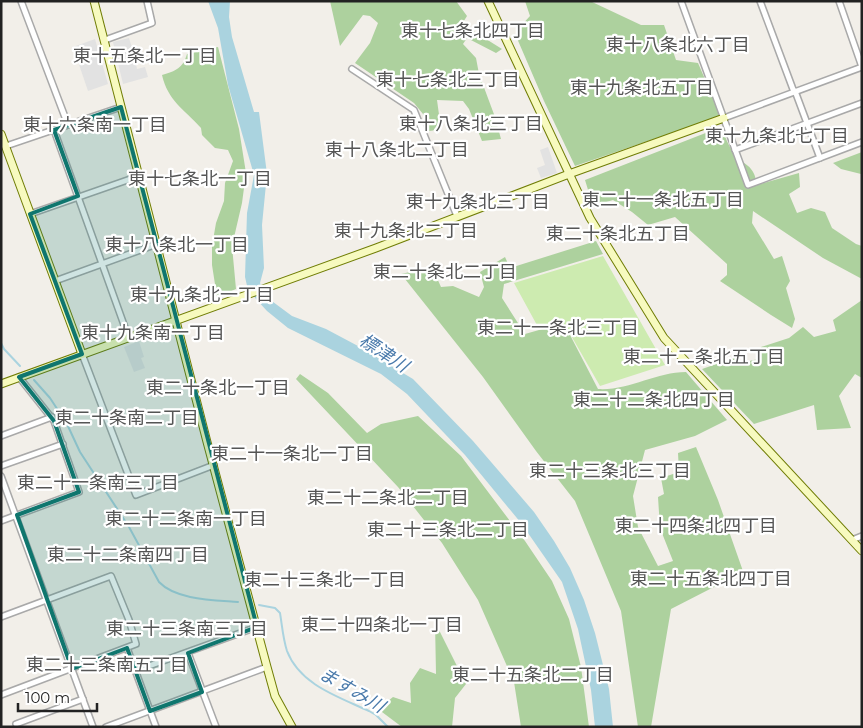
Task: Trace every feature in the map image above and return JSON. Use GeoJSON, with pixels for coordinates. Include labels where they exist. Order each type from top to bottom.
{"type":"FeatureCollection","features":[{"type":"Feature","properties":{"kind":"street"},"geometry":{"type":"LineString","coordinates":[[21,1],[68,124]]}},
{"type":"Feature","properties":{"kind":"street"},"geometry":{"type":"LineString","coordinates":[[94,1],[267,667],[275,696],[292,727]]}},
{"type":"Feature","properties":{"kind":"street"},"geometry":{"type":"LineString","coordinates":[[105,40],[152,23],[147,1]]}},
{"type":"Feature","properties":{"kind":"street"},"geometry":{"type":"LineString","coordinates":[[488,1],[590,218],[664,338],[862,551]]}},
{"type":"Feature","properties":{"kind":"street"},"geometry":{"type":"LineString","coordinates":[[681,1],[748,185],[862,142]]}},
{"type":"Feature","properties":{"kind":"street"},"geometry":{"type":"LineString","coordinates":[[760,1],[820,158]]}},
{"type":"Feature","properties":{"kind":"street"},"geometry":{"type":"LineString","coordinates":[[1,384],[128,336],[376,248],[569,174],[862,67],[839,1]]}},
{"type":"Feature","properties":{"kind":"street"},"geometry":{"type":"LineString","coordinates":[[352,69],[414,110],[457,216]]}},
{"type":"Feature","properties":{"kind":"street"},"geometry":{"type":"LineString","coordinates":[[735,150],[862,104]]}},
{"type":"Feature","properties":{"kind":"street"},"geometry":{"type":"LineString","coordinates":[[6,146],[120,106]]}},
{"type":"Feature","properties":{"kind":"street"},"geometry":{"type":"LineString","coordinates":[[54,130],[128,336]]}},
{"type":"Feature","properties":{"kind":"street"},"geometry":{"type":"LineString","coordinates":[[1,134],[136,495],[214,465]]}},
{"type":"Feature","properties":{"kind":"street"},"geometry":{"type":"LineString","coordinates":[[30,214],[139,176]]}},
{"type":"Feature","properties":{"kind":"street"},"geometry":{"type":"LineString","coordinates":[[55,281],[157,244]]}},
{"type":"Feature","properties":{"kind":"street"},"geometry":{"type":"LineString","coordinates":[[1,521],[79,492],[52,417],[19,377]]}},
{"type":"Feature","properties":{"kind":"street"},"geometry":{"type":"LineString","coordinates":[[1,436],[52,417]]}},
{"type":"Feature","properties":{"kind":"street"},"geometry":{"type":"LineString","coordinates":[[1,466],[63,444]]}},
{"type":"Feature","properties":{"kind":"street"},"geometry":{"type":"LineString","coordinates":[[1,476],[94,727]]}},
{"type":"Feature","properties":{"kind":"street"},"geometry":{"type":"LineString","coordinates":[[852,540],[862,536]]}},
{"type":"Feature","properties":{"kind":"street"},"geometry":{"type":"LineString","coordinates":[[1,617],[111,576],[129,620],[136,644],[1,695]]}},
{"type":"Feature","properties":{"kind":"street"},"geometry":{"type":"LineString","coordinates":[[135,671],[257,627]]}},
{"type":"Feature","properties":{"kind":"street"},"geometry":{"type":"LineString","coordinates":[[127,648],[156,727]]}},
{"type":"Feature","properties":{"kind":"street"},"geometry":{"type":"LineString","coordinates":[[188,653],[216,727]]}},
{"type":"Feature","properties":{"kind":"street"},"geometry":{"type":"LineString","coordinates":[[106,727],[267,667]]}},
{"type":"Feature","properties":{"kind":"street"},"geometry":{"type":"LineString","coordinates":[[16,724],[83,699]]}},
{"type":"Feature","properties":{"kind":"highlighted area"},"geometry":{"type":"Polygon","coordinates":[[[121,107],[257,627],[188,653],[202,692],[150,711],[127,648],[72,669],[17,515],[79,492],[54,421],[19,377],[82,354],[30,214],[78,196],[54,130],[121,107]]]}},
{"type":"Feature","properties":{"kind":"green space"},"geometry":{"type":"Polygon","coordinates":[[[330,1],[456,1],[467,16],[462,24],[502,49],[496,53],[467,38],[463,44],[476,58],[479,74],[501,139],[482,141],[469,109],[463,101],[437,100],[440,122],[437,130],[429,131],[423,114],[414,103],[355,63],[370,43],[378,23],[370,16],[363,15],[340,46],[330,1]]]}},
{"type":"Feature","properties":{"kind":"green space"},"geometry":{"type":"Polygon","coordinates":[[[525,1],[590,1],[641,25],[664,25],[676,60],[698,63],[721,116],[575,166],[516,36],[518,29],[530,16],[525,1]]]}},
{"type":"Feature","properties":{"kind":"green space"},"geometry":{"type":"Polygon","coordinates":[[[218,47],[239,129],[246,173],[242,203],[232,246],[236,289],[217,297],[212,265],[212,246],[216,223],[224,201],[225,183],[233,161],[228,150],[215,148],[202,135],[201,128],[168,92],[162,75],[178,68],[183,63],[187,54],[218,47]]]}},
{"type":"Feature","properties":{"kind":"green space"},"geometry":{"type":"Polygon","coordinates":[[[721,127],[732,150],[754,173],[757,185],[799,173],[800,187],[789,194],[797,213],[811,208],[825,212],[832,228],[862,246],[862,279],[823,258],[753,211],[752,223],[774,259],[782,256],[790,281],[786,288],[795,319],[792,328],[720,281],[727,275],[727,264],[675,217],[648,225],[613,200],[593,206],[585,180],[721,127]]]}},
{"type":"Feature","properties":{"kind":"green space"},"geometry":{"type":"Polygon","coordinates":[[[862,152],[862,176],[861,174],[841,169],[833,163],[862,152]]]}},
{"type":"Feature","properties":{"kind":"green space"},"geometry":{"type":"Polygon","coordinates":[[[596,241],[603,254],[504,284],[502,298],[525,334],[546,328],[569,333],[598,389],[620,387],[664,375],[686,372],[727,420],[695,436],[645,450],[633,496],[638,527],[658,566],[673,561],[660,528],[658,497],[664,494],[661,478],[679,472],[678,453],[696,447],[718,500],[744,574],[671,609],[651,727],[638,727],[621,611],[575,501],[536,451],[483,377],[401,274],[432,267],[441,287],[453,286],[479,297],[484,287],[480,272],[505,257],[510,268],[596,241]]]}},
{"type":"Feature","properties":{"kind":"green space"},"geometry":{"type":"Polygon","coordinates":[[[603,256],[665,365],[600,386],[569,332],[548,325],[538,327],[514,283],[603,256]]]}},
{"type":"Feature","properties":{"kind":"green space"},"geometry":{"type":"Polygon","coordinates":[[[862,300],[862,378],[855,374],[839,396],[851,428],[817,430],[814,405],[754,424],[702,369],[737,357],[741,363],[758,359],[761,347],[789,338],[803,327],[814,337],[836,331],[833,320],[862,300]]]}},
{"type":"Feature","properties":{"kind":"green space"},"geometry":{"type":"Polygon","coordinates":[[[300,374],[328,393],[367,433],[381,424],[418,416],[461,456],[525,541],[552,581],[569,619],[581,667],[589,727],[521,727],[514,682],[478,600],[442,543],[398,487],[296,379],[300,374]]]}},
{"type":"Feature","properties":{"kind":"green space"},"geometry":{"type":"Polygon","coordinates":[[[435,622],[466,684],[455,698],[452,727],[402,727],[378,709],[393,697],[411,703],[410,683],[420,668],[436,674],[435,622]]]}},
{"type":"Feature","properties":{"kind":"shaded area"},"geometry":{"type":"Polygon","coordinates":[[[129,38],[133,51],[127,53],[129,60],[135,59],[137,69],[145,67],[148,77],[123,84],[113,42],[129,38]]]}},
{"type":"Feature","properties":{"kind":"shaded area"},"geometry":{"type":"Polygon","coordinates":[[[95,39],[108,84],[88,91],[73,47],[95,39]]]}},
{"type":"Feature","properties":{"kind":"shaded area"},"geometry":{"type":"Polygon","coordinates":[[[548,147],[557,173],[541,178],[537,168],[545,165],[540,150],[548,147]]]}},
{"type":"Feature","properties":{"kind":"shaded area"},"geometry":{"type":"Polygon","coordinates":[[[139,341],[144,357],[141,358],[145,368],[134,372],[124,347],[139,341]]]}},
{"type":"Feature","properties":{"kind":"water"},"geometry":{"type":"Polygon","coordinates":[[[208,1],[230,1],[229,17],[232,37],[254,112],[259,112],[267,174],[262,225],[264,268],[260,283],[265,296],[292,316],[326,329],[413,379],[473,441],[534,512],[570,568],[584,600],[595,633],[609,689],[613,727],[595,727],[591,690],[578,629],[562,582],[521,523],[465,455],[407,394],[381,374],[288,328],[267,311],[248,290],[245,277],[247,213],[254,175],[228,85],[218,28],[208,1]]]}},
{"type":"Feature","properties":{"kind":"waterway","name":"ますみ川"},"geometry":{"type":"LineString","coordinates":[[1,343],[4,349],[20,366]]}},
{"type":"Feature","properties":{"kind":"waterway","name":"ますみ川"},"geometry":{"type":"LineString","coordinates":[[34,380],[50,398],[67,424],[80,452],[129,527],[159,582],[166,588],[185,596],[238,602]]}},
{"type":"Feature","properties":{"kind":"waterway","name":"ますみ川"},"geometry":{"type":"LineString","coordinates":[[259,605],[275,608],[280,613],[287,651],[301,673],[322,689],[376,715],[388,727]]}},
{"type":"Feature","properties":{"kind":"district","name":"東十七条北四丁目"},"geometry":{"type":"Point","coordinates":[473,31]}},
{"type":"Feature","properties":{"kind":"district","name":"東十八条北六丁目"},"geometry":{"type":"Point","coordinates":[678,45]}},
{"type":"Feature","properties":{"kind":"district","name":"東十五条北一丁目"},"geometry":{"type":"Point","coordinates":[145,56]}},
{"type":"Feature","properties":{"kind":"district","name":"東十七条北三丁目"},"geometry":{"type":"Point","coordinates":[448,80]}},
{"type":"Feature","properties":{"kind":"district","name":"東十九条北五丁目"},"geometry":{"type":"Point","coordinates":[642,88]}},
{"type":"Feature","properties":{"kind":"district","name":"東十八条北三丁目"},"geometry":{"type":"Point","coordinates":[471,124]}},
{"type":"Feature","properties":{"kind":"district","name":"東十六条南一丁目"},"geometry":{"type":"Point","coordinates":[95,125]}},
{"type":"Feature","properties":{"kind":"district","name":"東十九条北七丁目"},"geometry":{"type":"Point","coordinates":[777,136]}},
{"type":"Feature","properties":{"kind":"district","name":"東十八条北二丁目"},"geometry":{"type":"Point","coordinates":[397,150]}},
{"type":"Feature","properties":{"kind":"district","name":"東十七条北一丁目"},"geometry":{"type":"Point","coordinates":[200,179]}},
{"type":"Feature","properties":{"kind":"district","name":"東二十一条北五丁目"},"geometry":{"type":"Point","coordinates":[663,200]}},
{"type":"Feature","properties":{"kind":"district","name":"東十九条北三丁目"},"geometry":{"type":"Point","coordinates":[478,202]}},
{"type":"Feature","properties":{"kind":"district","name":"東十九条北二丁目"},"geometry":{"type":"Point","coordinates":[406,231]}},
{"type":"Feature","properties":{"kind":"district","name":"東二十条北五丁目"},"geometry":{"type":"Point","coordinates":[618,234]}},
{"type":"Feature","properties":{"kind":"district","name":"東十八条北一丁目"},"geometry":{"type":"Point","coordinates":[177,245]}},
{"type":"Feature","properties":{"kind":"district","name":"東二十条北二丁目"},"geometry":{"type":"Point","coordinates":[445,272]}},
{"type":"Feature","properties":{"kind":"district","name":"東十九条北一丁目"},"geometry":{"type":"Point","coordinates":[202,295]}},
{"type":"Feature","properties":{"kind":"district","name":"東二十一条北三丁目"},"geometry":{"type":"Point","coordinates":[558,328]}},
{"type":"Feature","properties":{"kind":"district","name":"東十九条南一丁目"},"geometry":{"type":"Point","coordinates":[153,333]}},
{"type":"Feature","properties":{"kind":"district","name":"東二十二条北五丁目"},"geometry":{"type":"Point","coordinates":[704,357]}},
{"type":"Feature","properties":{"kind":"district","name":"東二十条北一丁目"},"geometry":{"type":"Point","coordinates":[218,388]}},
{"type":"Feature","properties":{"kind":"district","name":"東二十二条北四丁目"},"geometry":{"type":"Point","coordinates":[654,400]}},
{"type":"Feature","properties":{"kind":"district","name":"東二十条南二丁目"},"geometry":{"type":"Point","coordinates":[127,418]}},
{"type":"Feature","properties":{"kind":"district","name":"東二十一条北一丁目"},"geometry":{"type":"Point","coordinates":[292,454]}},
{"type":"Feature","properties":{"kind":"district","name":"東二十三条北三丁目"},"geometry":{"type":"Point","coordinates":[610,471]}},
{"type":"Feature","properties":{"kind":"district","name":"東二十一条南三丁目"},"geometry":{"type":"Point","coordinates":[98,483]}},
{"type":"Feature","properties":{"kind":"district","name":"東二十二条北二丁目"},"geometry":{"type":"Point","coordinates":[388,498]}},
{"type":"Feature","properties":{"kind":"district","name":"東二十二条南一丁目"},"geometry":{"type":"Point","coordinates":[186,519]}},
{"type":"Feature","properties":{"kind":"district","name":"東二十四条北四丁目"},"geometry":{"type":"Point","coordinates":[696,526]}},
{"type":"Feature","properties":{"kind":"district","name":"東二十三条北二丁目"},"geometry":{"type":"Point","coordinates":[448,530]}},
{"type":"Feature","properties":{"kind":"district","name":"東二十二条南四丁目"},"geometry":{"type":"Point","coordinates":[128,555]}},
{"type":"Feature","properties":{"kind":"district","name":"東二十五条北四丁目"},"geometry":{"type":"Point","coordinates":[711,579]}},
{"type":"Feature","properties":{"kind":"district","name":"東二十三条北一丁目"},"geometry":{"type":"Point","coordinates":[325,580]}},
{"type":"Feature","properties":{"kind":"district","name":"東二十四条北一丁目"},"geometry":{"type":"Point","coordinates":[382,625]}},
{"type":"Feature","properties":{"kind":"district","name":"東二十三条南三丁目"},"geometry":{"type":"Point","coordinates":[187,629]}},
{"type":"Feature","properties":{"kind":"district","name":"東二十三条南五丁目"},"geometry":{"type":"Point","coordinates":[107,665]}},
{"type":"Feature","properties":{"kind":"district","name":"東二十五条北二丁目"},"geometry":{"type":"Point","coordinates":[533,675]}},
{"type":"Feature","properties":{"kind":"water label","name":"標津川"},"geometry":{"type":"Point","coordinates":[384,353]}}]}
